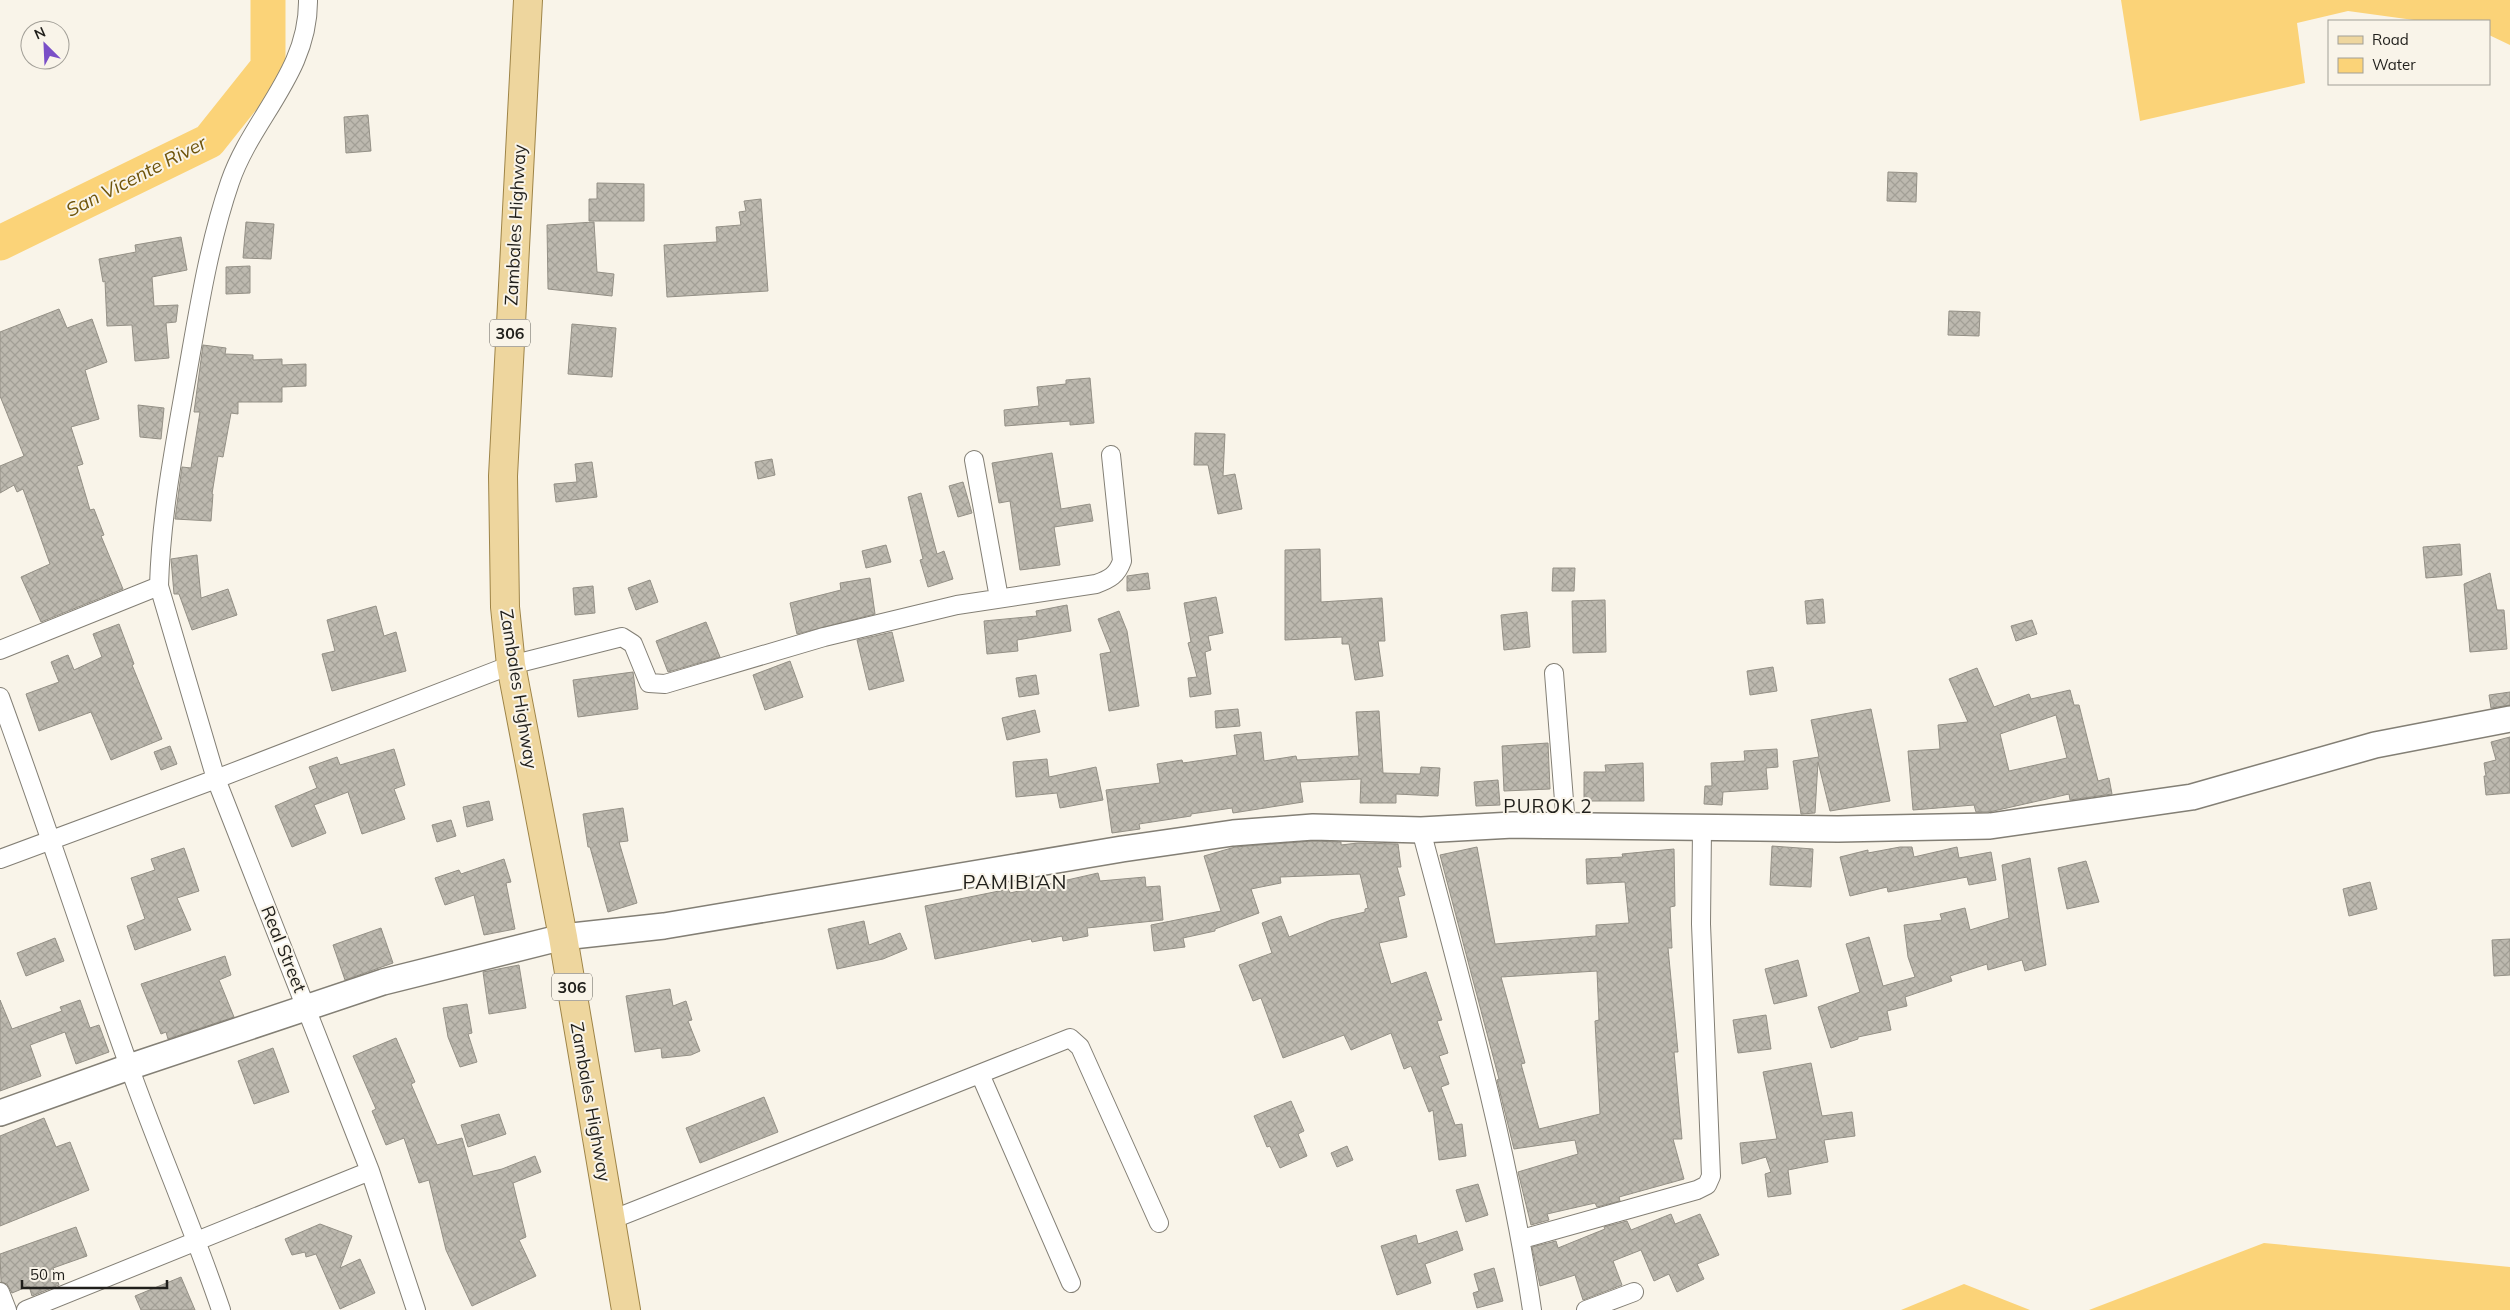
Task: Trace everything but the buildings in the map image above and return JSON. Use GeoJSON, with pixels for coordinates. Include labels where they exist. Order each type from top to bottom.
{"type":"FeatureCollection","features":[{"type":"Feature","properties":{"kind":"main road","name":"Zambales Highway"},"geometry":{"type":"LineString","coordinates":[[528,0],[503,476],[504,607],[511,665],[563,938],[626,1310]]}},
{"type":"Feature","properties":{"kind":"street","name":"Real Street"},"geometry":{"type":"LineString","coordinates":[[308,0],[307,26],[297,54],[283,85],[231,180],[217,228],[200,306],[170,465],[162,521],[159,586],[216,779],[307,1006],[370,1171],[416,1310]]}},
{"type":"Feature","properties":{"kind":"street"},"geometry":{"type":"LineString","coordinates":[[0,859],[52,838],[216,779],[511,665],[622,637],[628,639],[633,644],[650,684],[666,684],[824,637],[957,605],[1096,584],[1110,579],[1118,571],[1122,561],[1122,546],[1110,455]]}},
{"type":"Feature","properties":{"kind":"street"},"geometry":{"type":"LineString","coordinates":[[974,460],[999,598]]}},
{"type":"Feature","properties":{"kind":"street"},"geometry":{"type":"LineString","coordinates":[[0,650],[159,586]]}},
{"type":"Feature","properties":{"kind":"street"},"geometry":{"type":"LineString","coordinates":[[1554,673],[1566,826]]}},
{"type":"Feature","properties":{"kind":"street"},"geometry":{"type":"LineString","coordinates":[[0,697],[52,838],[129,1067],[197,1240],[221,1310]]}},
{"type":"Feature","properties":{"kind":"street"},"geometry":{"type":"LineString","coordinates":[[0,1113],[307,1006],[407,976],[563,938],[664,926],[1122,849],[1233,833],[1313,827],[1421,830],[1513,825],[1838,829],[1990,826],[2192,797],[2375,745],[2510,719]]}},
{"type":"Feature","properties":{"kind":"street"},"geometry":{"type":"LineString","coordinates":[[1522,1240],[1697,1190],[1707,1184],[1711,1176],[1701,924],[1702,828]]}},
{"type":"Feature","properties":{"kind":"street"},"geometry":{"type":"LineString","coordinates":[[1421,830],[1469,1012],[1522,1240],[1532,1310]]}},
{"type":"Feature","properties":{"kind":"street"},"geometry":{"type":"LineString","coordinates":[[611,1220],[1070,1038],[1080,1047],[1159,1223]]}},
{"type":"Feature","properties":{"kind":"street"},"geometry":{"type":"LineString","coordinates":[[980,1074],[1071,1283]]}},
{"type":"Feature","properties":{"kind":"street"},"geometry":{"type":"LineString","coordinates":[[26,1310],[370,1171]]}},
{"type":"Feature","properties":{"kind":"street"},"geometry":{"type":"LineString","coordinates":[[0,1292],[7,1310]]}},
{"type":"Feature","properties":{"kind":"street"},"geometry":{"type":"LineString","coordinates":[[1586,1310],[1634,1292]]}},
{"type":"Feature","properties":{"kind":"water"},"geometry":{"type":"Polygon","coordinates":[[[2121,0],[2510,0],[2510,45],[2490,35],[2490,20],[2414,20],[2348,11],[2297,23],[2305,83],[2140,121],[2121,0]]]}},
{"type":"Feature","properties":{"kind":"water"},"geometry":{"type":"Polygon","coordinates":[[[2264,1243],[2510,1267],[2510,1310],[2089,1310],[2264,1243]]]}},
{"type":"Feature","properties":{"kind":"water"},"geometry":{"type":"Polygon","coordinates":[[[1964,1284],[2030,1310],[1901,1310],[1964,1284]]]}},
{"type":"Feature","properties":{"kind":"waterway","name":"San Vicente River"},"geometry":{"type":"LineString","coordinates":[[0,243],[209,141],[268,67],[268,0]]}},
{"type":"Feature","properties":{"kind":"district","name":"PUROK 2"},"geometry":{"type":"Point","coordinates":[1548,806]}},
{"type":"Feature","properties":{"kind":"district","name":"PAMIBIAN"},"geometry":{"type":"Point","coordinates":[1015,881]}}]}
